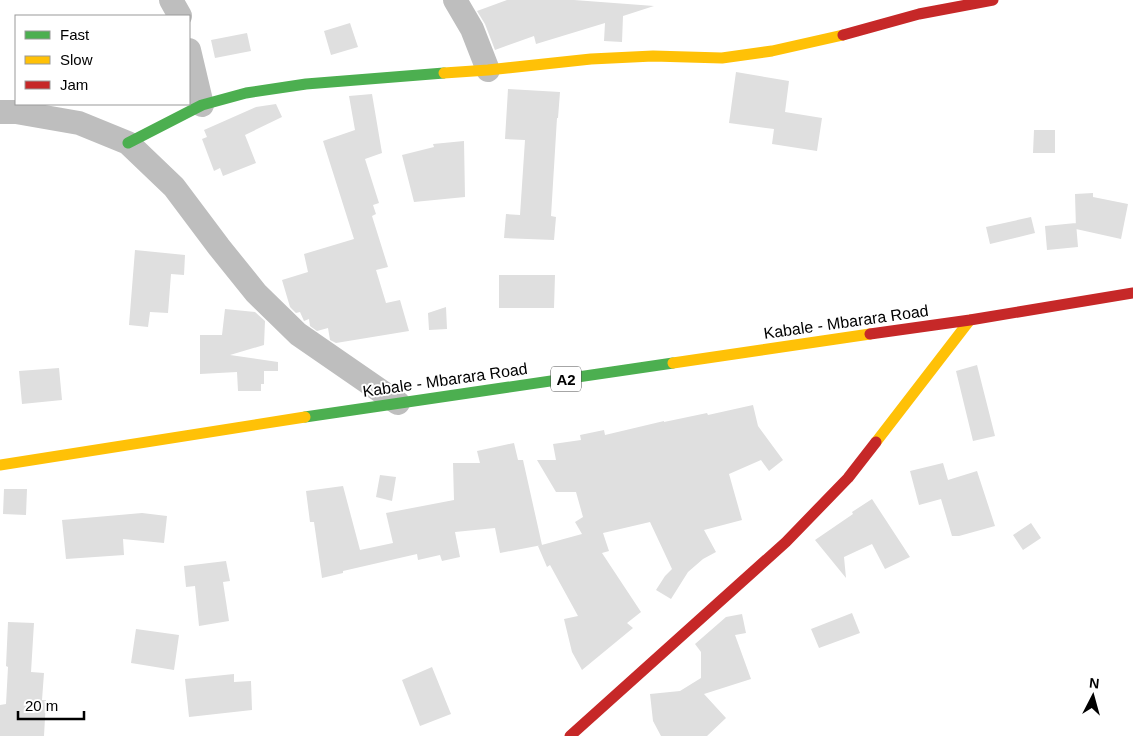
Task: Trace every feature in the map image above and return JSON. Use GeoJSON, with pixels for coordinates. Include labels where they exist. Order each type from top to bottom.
{"type":"FeatureCollection","features":[{"type":"Feature","properties":{"kind":"main road"},"geometry":{"type":"LineString","coordinates":[[128,143],[202,105],[246,93],[306,84],[488,70],[591,59],[653,56],[722,58],[772,51],[851,33],[919,14],[993,0]]}},
{"type":"Feature","properties":{"kind":"main road","name":"Kabale - Mbarara Road"},"geometry":{"type":"LineString","coordinates":[[0,465],[398,403],[970,320],[1133,294]]}},
{"type":"Feature","properties":{"kind":"main road"},"geometry":{"type":"LineString","coordinates":[[570,736],[793,535],[848,478],[970,320]]}},
{"type":"Feature","properties":{"kind":"street"},"geometry":{"type":"LineString","coordinates":[[171,0],[179,15]]}},
{"type":"Feature","properties":{"kind":"street"},"geometry":{"type":"LineString","coordinates":[[455,0],[472,30],[488,70]]}},
{"type":"Feature","properties":{"kind":"street"},"geometry":{"type":"LineString","coordinates":[[190,54],[202,105]]}},
{"type":"Feature","properties":{"kind":"street"},"geometry":{"type":"LineString","coordinates":[[0,112],[16,112],[80,123],[128,143],[174,187],[256,293],[298,334],[398,403]]}},
{"type":"Feature","properties":{"kind":"building"},"geometry":{"type":"Polygon","coordinates":[[[507,0],[574,0],[654,6],[623,16],[622,42],[604,41],[605,23],[536,44],[534,36],[495,50],[485,24],[477,11],[507,0]]]}},
{"type":"Feature","properties":{"kind":"building"},"geometry":{"type":"Polygon","coordinates":[[[350,23],[358,47],[331,55],[324,31],[350,23]]]}},
{"type":"Feature","properties":{"kind":"building"},"geometry":{"type":"Polygon","coordinates":[[[247,33],[251,51],[215,58],[211,40],[247,33]]]}},
{"type":"Feature","properties":{"kind":"building"},"geometry":{"type":"Polygon","coordinates":[[[736,72],[789,81],[785,112],[822,118],[817,151],[772,144],[774,129],[729,123],[736,72]]]}},
{"type":"Feature","properties":{"kind":"building"},"geometry":{"type":"Polygon","coordinates":[[[508,89],[560,92],[551,216],[556,217],[554,240],[504,238],[506,214],[520,215],[525,140],[505,139],[508,89]]]}},
{"type":"Feature","properties":{"kind":"building"},"geometry":{"type":"Polygon","coordinates":[[[372,94],[382,153],[365,159],[379,203],[373,205],[376,214],[372,216],[388,267],[376,270],[386,303],[400,300],[409,331],[336,343],[330,340],[328,328],[317,331],[310,326],[309,319],[304,321],[300,312],[296,313],[290,307],[282,280],[308,272],[304,254],[354,239],[323,141],[355,130],[349,96],[372,94]]]}},
{"type":"Feature","properties":{"kind":"building"},"geometry":{"type":"Polygon","coordinates":[[[276,104],[282,117],[245,135],[256,163],[223,176],[220,168],[214,171],[202,139],[207,137],[204,130],[256,107],[276,104]]]}},
{"type":"Feature","properties":{"kind":"building"},"geometry":{"type":"Polygon","coordinates":[[[1034,130],[1055,130],[1055,153],[1033,153],[1034,130]]]}},
{"type":"Feature","properties":{"kind":"building"},"geometry":{"type":"Polygon","coordinates":[[[464,141],[465,197],[414,202],[402,155],[434,147],[433,144],[464,141]]]}},
{"type":"Feature","properties":{"kind":"building"},"geometry":{"type":"Polygon","coordinates":[[[1093,193],[1093,197],[1128,204],[1121,239],[1076,229],[1075,194],[1093,193]]]}},
{"type":"Feature","properties":{"kind":"building"},"geometry":{"type":"Polygon","coordinates":[[[1031,217],[1035,233],[990,244],[986,227],[1031,217]]]}},
{"type":"Feature","properties":{"kind":"building"},"geometry":{"type":"Polygon","coordinates":[[[1076,223],[1078,247],[1047,250],[1045,226],[1076,223]]]}},
{"type":"Feature","properties":{"kind":"building"},"geometry":{"type":"Polygon","coordinates":[[[135,250],[185,255],[184,275],[171,274],[168,313],[150,312],[148,327],[129,325],[135,250]]]}},
{"type":"Feature","properties":{"kind":"building"},"geometry":{"type":"Polygon","coordinates":[[[499,275],[555,275],[554,308],[499,308],[499,275]]]}},
{"type":"Feature","properties":{"kind":"building"},"geometry":{"type":"Polygon","coordinates":[[[446,307],[447,329],[429,330],[428,313],[446,307]]]}},
{"type":"Feature","properties":{"kind":"building"},"geometry":{"type":"Polygon","coordinates":[[[225,309],[255,312],[265,321],[264,345],[230,355],[278,362],[278,371],[264,371],[264,384],[261,384],[261,391],[238,391],[237,372],[200,374],[200,335],[222,335],[225,309]]]}},
{"type":"Feature","properties":{"kind":"building"},"geometry":{"type":"Polygon","coordinates":[[[977,365],[995,436],[973,441],[956,371],[977,365]]]}},
{"type":"Feature","properties":{"kind":"building"},"geometry":{"type":"Polygon","coordinates":[[[59,368],[62,400],[22,404],[19,371],[59,368]]]}},
{"type":"Feature","properties":{"kind":"building"},"geometry":{"type":"Polygon","coordinates":[[[753,405],[758,426],[783,460],[769,471],[761,460],[729,474],[742,520],[704,530],[716,552],[703,559],[688,572],[671,599],[656,590],[672,569],[650,522],[603,533],[609,551],[602,553],[641,612],[627,623],[633,628],[582,670],[572,652],[564,619],[578,616],[550,565],[547,567],[538,546],[582,534],[575,522],[583,517],[576,492],[556,492],[537,460],[556,460],[553,444],[581,440],[580,435],[604,430],[605,435],[664,421],[707,413],[708,415],[753,405]]]}},
{"type":"Feature","properties":{"kind":"building"},"geometry":{"type":"Polygon","coordinates":[[[514,443],[518,460],[523,460],[542,545],[500,553],[495,528],[455,532],[460,557],[442,561],[440,555],[418,560],[417,554],[343,571],[343,573],[322,578],[314,522],[310,522],[306,491],[343,486],[360,550],[393,543],[386,513],[454,500],[453,463],[480,463],[477,451],[514,443]]]}},
{"type":"Feature","properties":{"kind":"building"},"geometry":{"type":"Polygon","coordinates":[[[943,463],[948,480],[977,471],[995,526],[959,536],[952,536],[941,499],[919,505],[910,471],[943,463]]]}},
{"type":"Feature","properties":{"kind":"building"},"geometry":{"type":"Polygon","coordinates":[[[380,475],[396,477],[392,501],[376,497],[380,475]]]}},
{"type":"Feature","properties":{"kind":"building"},"geometry":{"type":"Polygon","coordinates":[[[4,489],[27,489],[26,515],[3,514],[4,489]]]}},
{"type":"Feature","properties":{"kind":"building"},"geometry":{"type":"Polygon","coordinates":[[[872,499],[910,557],[885,569],[872,544],[844,557],[846,578],[815,540],[872,499]]]}},
{"type":"Feature","properties":{"kind":"building"},"geometry":{"type":"Polygon","coordinates":[[[142,513],[167,516],[164,543],[123,539],[124,555],[66,559],[62,520],[142,513]]]}},
{"type":"Feature","properties":{"kind":"building"},"geometry":{"type":"Polygon","coordinates":[[[1031,523],[1041,538],[1023,550],[1013,535],[1031,523]]]}},
{"type":"Feature","properties":{"kind":"building"},"geometry":{"type":"Polygon","coordinates":[[[226,561],[230,581],[223,582],[229,621],[199,626],[195,586],[186,587],[184,566],[226,561]]]}},
{"type":"Feature","properties":{"kind":"building"},"geometry":{"type":"Polygon","coordinates":[[[852,613],[860,633],[819,648],[811,629],[852,613]]]}},
{"type":"Feature","properties":{"kind":"building"},"geometry":{"type":"Polygon","coordinates":[[[742,614],[746,633],[735,635],[751,679],[704,694],[726,718],[707,736],[661,736],[653,721],[650,694],[680,691],[701,678],[701,652],[695,644],[726,617],[742,614]]]}},
{"type":"Feature","properties":{"kind":"building"},"geometry":{"type":"Polygon","coordinates":[[[8,622],[34,623],[31,672],[44,673],[42,700],[46,700],[44,736],[0,736],[0,705],[6,704],[8,622]]]}},
{"type":"Feature","properties":{"kind":"building"},"geometry":{"type":"Polygon","coordinates":[[[136,629],[179,635],[174,670],[131,663],[136,629]]]}},
{"type":"Feature","properties":{"kind":"building"},"geometry":{"type":"Polygon","coordinates":[[[432,667],[451,714],[420,726],[402,680],[432,667]]]}},
{"type":"Feature","properties":{"kind":"building"},"geometry":{"type":"Polygon","coordinates":[[[234,674],[234,682],[251,681],[252,710],[189,717],[185,679],[234,674]]]}},
{"type":"Feature","properties":{"kind":"traffic: fast"},"geometry":{"type":"LineString","coordinates":[[128,143],[202,105],[246,93],[306,84],[444,73]]}},
{"type":"Feature","properties":{"kind":"traffic: fast"},"geometry":{"type":"LineString","coordinates":[[305,417],[673,363]]}},
{"type":"Feature","properties":{"kind":"traffic: slow"},"geometry":{"type":"LineString","coordinates":[[444,73],[591,59],[653,56],[722,58],[772,51],[843,35]]}},
{"type":"Feature","properties":{"kind":"traffic: slow"},"geometry":{"type":"LineString","coordinates":[[876,442],[970,320]]}},
{"type":"Feature","properties":{"kind":"traffic: slow"},"geometry":{"type":"LineString","coordinates":[[673,363],[870,334]]}},
{"type":"Feature","properties":{"kind":"traffic: slow"},"geometry":{"type":"LineString","coordinates":[[0,465],[305,417]]}},
{"type":"Feature","properties":{"kind":"traffic: jam"},"geometry":{"type":"LineString","coordinates":[[843,35],[919,14],[993,0]]}},
{"type":"Feature","properties":{"kind":"traffic: jam"},"geometry":{"type":"LineString","coordinates":[[870,334],[970,320],[1133,293]]}},
{"type":"Feature","properties":{"kind":"traffic: jam"},"geometry":{"type":"LineString","coordinates":[[570,736],[786,542],[848,478],[876,442]]}}]}
